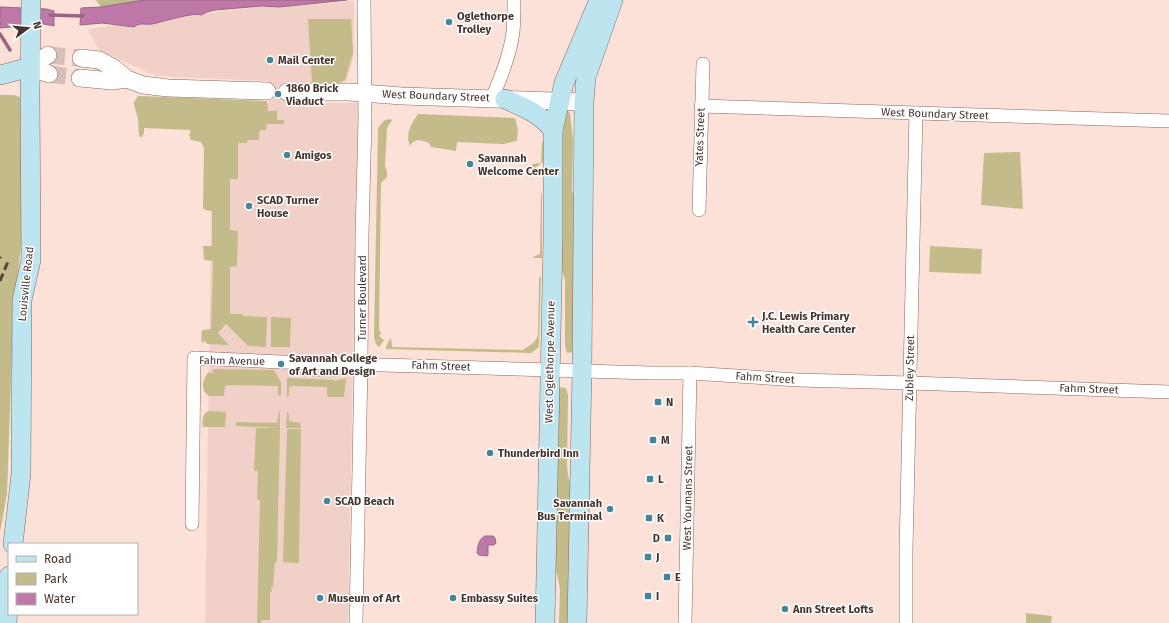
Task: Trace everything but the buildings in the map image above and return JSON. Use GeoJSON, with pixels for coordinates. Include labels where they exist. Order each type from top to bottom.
{"type":"FeatureCollection","features":[{"type":"Feature","properties":{"kind":"main road"},"geometry":{"type":"LineString","coordinates":[[577,623],[582,371],[584,102],[586,77],[604,4]]}},
{"type":"Feature","properties":{"kind":"main road","name":"West Oglethorpe Avenue"},"geometry":{"type":"LineString","coordinates":[[545,623],[553,246],[553,130],[564,83],[604,4]]}},
{"type":"Feature","properties":{"kind":"main road","name":"Louisville Road"},"geometry":{"type":"LineString","coordinates":[[13,543],[20,474],[22,300],[30,260],[31,11]]}},
{"type":"Feature","properties":{"kind":"main road"},"geometry":{"type":"LineString","coordinates":[[0,75],[30,67]]}},
{"type":"Feature","properties":{"kind":"main road"},"geometry":{"type":"LineString","coordinates":[[498,99],[540,117],[553,130]]}},
{"type":"Feature","properties":{"kind":"main road"},"geometry":{"type":"LineString","coordinates":[[7,623],[8,600]]}},
{"type":"Feature","properties":{"kind":"street","name":"Turner Boulevard"},"geometry":{"type":"LineString","coordinates":[[356,623],[365,93],[364,0]]}},
{"type":"Feature","properties":{"kind":"street"},"geometry":{"type":"LineString","coordinates":[[498,99],[502,72],[513,31],[514,0]]}},
{"type":"Feature","properties":{"kind":"street"},"geometry":{"type":"LineString","coordinates":[[30,67],[48,55]]}},
{"type":"Feature","properties":{"kind":"street"},"geometry":{"type":"LineString","coordinates":[[80,58],[99,60],[114,68],[127,79],[143,85],[162,88],[267,91]]}},
{"type":"Feature","properties":{"kind":"street","name":"Yates Street"},"geometry":{"type":"LineString","coordinates":[[699,210],[703,64]]}},
{"type":"Feature","properties":{"kind":"street"},"geometry":{"type":"LineString","coordinates":[[30,67],[49,74]]}},
{"type":"Feature","properties":{"kind":"street"},"geometry":{"type":"LineString","coordinates":[[80,78],[112,81],[127,79]]}},
{"type":"Feature","properties":{"kind":"street","name":"West Boundary Street"},"geometry":{"type":"LineString","coordinates":[[287,92],[365,93],[402,96],[584,102]]}},
{"type":"Feature","properties":{"kind":"street","name":"West Boundary Street"},"geometry":{"type":"LineString","coordinates":[[701,106],[1169,121]]}},
{"type":"Feature","properties":{"kind":"street","name":"Zubley Street"},"geometry":{"type":"LineString","coordinates":[[906,623],[906,550],[916,114]]}},
{"type":"Feature","properties":{"kind":"street","name":"Fahm Avenue"},"geometry":{"type":"LineString","coordinates":[[192,524],[194,358],[361,364]]}},
{"type":"Feature","properties":{"kind":"street","name":"Fahm Street"},"geometry":{"type":"LineString","coordinates":[[361,364],[690,373],[798,380],[1169,392]]}},
{"type":"Feature","properties":{"kind":"street","name":"West Youmans Street"},"geometry":{"type":"LineString","coordinates":[[685,623],[690,373]]}},
{"type":"Feature","properties":{"kind":"shaded area","name":"Savannah College of Art and Design"},"geometry":{"type":"Polygon","coordinates":[[[278,0],[279,8],[354,1],[354,54],[347,81],[335,86],[284,82],[287,103],[358,103],[348,623],[205,623],[213,104],[269,104],[268,81],[156,76],[99,50],[88,29],[263,6],[278,0]]]}},
{"type":"Feature","properties":{"kind":"green space"},"geometry":{"type":"Polygon","coordinates":[[[96,0],[144,0],[101,7],[96,0]]]}},
{"type":"Feature","properties":{"kind":"green space"},"geometry":{"type":"Polygon","coordinates":[[[308,19],[351,19],[353,53],[345,80],[334,85],[312,83],[308,19]]]}},
{"type":"Feature","properties":{"kind":"green space"},"geometry":{"type":"Polygon","coordinates":[[[0,95],[14,95],[20,97],[22,102],[21,247],[14,294],[7,494],[0,532],[0,95]]]}},
{"type":"Feature","properties":{"kind":"green space"},"geometry":{"type":"Polygon","coordinates":[[[138,96],[267,101],[268,111],[277,111],[277,120],[284,120],[284,124],[267,124],[266,130],[261,130],[259,132],[259,140],[248,140],[247,143],[238,143],[238,179],[230,179],[230,230],[238,231],[237,266],[230,267],[230,314],[267,317],[266,347],[248,346],[226,324],[218,333],[229,345],[207,344],[205,341],[203,343],[201,340],[202,330],[211,329],[213,261],[204,260],[203,246],[212,246],[212,211],[205,210],[203,208],[204,148],[201,142],[191,140],[189,135],[190,130],[144,128],[144,133],[142,137],[140,137],[138,119],[134,105],[134,102],[138,96]]]}},
{"type":"Feature","properties":{"kind":"green space"},"geometry":{"type":"Polygon","coordinates":[[[567,110],[570,113],[573,139],[572,191],[579,213],[573,352],[567,353],[565,345],[565,280],[559,260],[562,123],[567,110]]]}},
{"type":"Feature","properties":{"kind":"green space"},"geometry":{"type":"Polygon","coordinates":[[[418,114],[515,118],[518,129],[517,141],[503,144],[457,142],[456,151],[431,147],[429,143],[420,141],[414,142],[410,146],[408,133],[418,114]]]}},
{"type":"Feature","properties":{"kind":"green space"},"geometry":{"type":"Polygon","coordinates":[[[385,120],[392,120],[387,128],[385,166],[387,177],[381,183],[379,330],[381,333],[379,336],[384,340],[379,347],[376,344],[374,337],[378,128],[385,120]]]}},
{"type":"Feature","properties":{"kind":"green space"},"geometry":{"type":"Polygon","coordinates":[[[545,139],[543,162],[535,168],[532,167],[531,166],[533,164],[541,163],[542,142],[545,139]]]}},
{"type":"Feature","properties":{"kind":"green space"},"geometry":{"type":"Polygon","coordinates":[[[1020,152],[1023,209],[981,205],[984,153],[1020,152]]]}},
{"type":"Feature","properties":{"kind":"green space"},"geometry":{"type":"Polygon","coordinates":[[[541,192],[542,258],[533,258],[540,254],[541,192]]]}},
{"type":"Feature","properties":{"kind":"green space"},"geometry":{"type":"Polygon","coordinates":[[[930,246],[982,249],[981,274],[929,272],[930,246]]]}},
{"type":"Feature","properties":{"kind":"green space"},"geometry":{"type":"Polygon","coordinates":[[[541,276],[539,347],[531,353],[386,349],[386,346],[391,338],[392,347],[522,350],[532,344],[538,335],[539,278],[541,276]]]}},
{"type":"Feature","properties":{"kind":"green space"},"geometry":{"type":"Polygon","coordinates":[[[271,317],[291,318],[290,347],[271,347],[271,317]]]}},
{"type":"Feature","properties":{"kind":"green space"},"geometry":{"type":"Polygon","coordinates":[[[212,370],[274,370],[281,382],[281,396],[278,395],[278,386],[228,385],[225,386],[224,396],[209,396],[204,391],[203,384],[209,372],[211,374],[213,373],[212,370]]]}},
{"type":"Feature","properties":{"kind":"green space"},"geometry":{"type":"Polygon","coordinates":[[[292,371],[346,374],[337,377],[292,376],[292,371]]]}},
{"type":"Feature","properties":{"kind":"green space"},"geometry":{"type":"Polygon","coordinates":[[[287,378],[334,381],[346,378],[344,397],[328,397],[327,387],[293,386],[289,387],[289,395],[287,397],[287,378]]]}},
{"type":"Feature","properties":{"kind":"green space"},"geometry":{"type":"Polygon","coordinates":[[[558,387],[566,388],[568,395],[567,465],[573,494],[571,623],[559,623],[560,588],[553,557],[558,387]]]}},
{"type":"Feature","properties":{"kind":"green space"},"geometry":{"type":"Polygon","coordinates":[[[209,411],[226,412],[225,427],[203,427],[203,418],[209,411]]]}},
{"type":"Feature","properties":{"kind":"green space"},"geometry":{"type":"Polygon","coordinates":[[[279,412],[280,428],[236,426],[236,422],[277,423],[279,412]]]}},
{"type":"Feature","properties":{"kind":"green space"},"geometry":{"type":"Polygon","coordinates":[[[287,412],[289,414],[289,421],[300,423],[301,428],[286,428],[287,412]]]}},
{"type":"Feature","properties":{"kind":"green space"},"geometry":{"type":"Polygon","coordinates":[[[256,428],[280,428],[277,562],[275,562],[273,587],[271,587],[272,592],[270,592],[270,620],[261,620],[261,623],[257,623],[260,500],[257,499],[258,471],[254,471],[256,428]]]}},
{"type":"Feature","properties":{"kind":"green space"},"geometry":{"type":"Polygon","coordinates":[[[287,429],[301,429],[299,563],[283,562],[287,429]]]}},
{"type":"Feature","properties":{"kind":"green space"},"geometry":{"type":"Polygon","coordinates":[[[1026,613],[1052,616],[1051,623],[1026,623],[1026,613]]]}},
{"type":"Feature","properties":{"kind":"water"},"geometry":{"type":"Polygon","coordinates":[[[144,0],[347,0],[280,7],[261,6],[215,10],[201,15],[197,14],[185,16],[134,27],[102,23],[80,25],[81,8],[101,7],[144,0]]]}},
{"type":"Feature","properties":{"kind":"water"},"geometry":{"type":"Polygon","coordinates":[[[0,7],[46,9],[54,11],[54,26],[44,24],[0,28],[0,7]]]}},
{"type":"Feature","properties":{"kind":"water"},"geometry":{"type":"Polygon","coordinates":[[[485,536],[493,536],[496,543],[494,545],[488,545],[487,556],[479,555],[477,553],[480,541],[485,536]]]}},
{"type":"Feature","properties":{"kind":"waterway"},"geometry":{"type":"LineString","coordinates":[[50,15],[83,16]]}},
{"type":"Feature","properties":{"kind":"waterway"},"geometry":{"type":"LineString","coordinates":[[0,34],[10,50]]}},
{"type":"Feature","properties":{"kind":"tunnel"},"geometry":{"type":"LineString","coordinates":[[48,55],[81,58]]}},
{"type":"Feature","properties":{"kind":"tunnel"},"geometry":{"type":"LineString","coordinates":[[49,74],[80,78]]}},
{"type":"Feature","properties":{"kind":"railway"},"geometry":{"type":"LineString","coordinates":[[0,281],[9,259]]}},
{"type":"Feature","properties":{"kind":"place","name":"Oglethorpe Trolley"},"geometry":{"type":"Point","coordinates":[449,22]}},
{"type":"Feature","properties":{"kind":"place","name":"Mail Center"},"geometry":{"type":"Point","coordinates":[270,60]}},
{"type":"Feature","properties":{"kind":"place","name":"1860 Brick Viaduct"},"geometry":{"type":"Point","coordinates":[278,94]}},
{"type":"Feature","properties":{"kind":"place","name":"Amigos"},"geometry":{"type":"Point","coordinates":[287,155]}},
{"type":"Feature","properties":{"kind":"place","name":"Savannah Welcome Center"},"geometry":{"type":"Point","coordinates":[470,164]}},
{"type":"Feature","properties":{"kind":"place","name":"SCAD Turner House"},"geometry":{"type":"Point","coordinates":[249,206]}},
{"type":"Feature","properties":{"kind":"place","name":"J.C. Lewis Primary Health Care Center"},"geometry":{"type":"Point","coordinates":[753,322]}},
{"type":"Feature","properties":{"kind":"place","name":"Savannah College of Art and Design"},"geometry":{"type":"Point","coordinates":[281,364]}},
{"type":"Feature","properties":{"kind":"place","name":"N"},"geometry":{"type":"Point","coordinates":[658,402]}},
{"type":"Feature","properties":{"kind":"place","name":"M"},"geometry":{"type":"Point","coordinates":[653,440]}},
{"type":"Feature","properties":{"kind":"place","name":"Thunderbird Inn"},"geometry":{"type":"Point","coordinates":[490,453]}},
{"type":"Feature","properties":{"kind":"place","name":"L"},"geometry":{"type":"Point","coordinates":[650,479]}},
{"type":"Feature","properties":{"kind":"place","name":"SCAD Beach"},"geometry":{"type":"Point","coordinates":[327,501]}},
{"type":"Feature","properties":{"kind":"place","name":"Savannah Bus Terminal"},"geometry":{"type":"Point","coordinates":[610,509]}},
{"type":"Feature","properties":{"kind":"place","name":"K"},"geometry":{"type":"Point","coordinates":[649,518]}},
{"type":"Feature","properties":{"kind":"place","name":"D"},"geometry":{"type":"Point","coordinates":[668,538]}},
{"type":"Feature","properties":{"kind":"place","name":"J"},"geometry":{"type":"Point","coordinates":[648,557]}},
{"type":"Feature","properties":{"kind":"place","name":"E"},"geometry":{"type":"Point","coordinates":[667,577]}},
{"type":"Feature","properties":{"kind":"place","name":"I"},"geometry":{"type":"Point","coordinates":[648,596]}},
{"type":"Feature","properties":{"kind":"place","name":"Museum of Art"},"geometry":{"type":"Point","coordinates":[320,598]}},
{"type":"Feature","properties":{"kind":"place","name":"Embassy Suites"},"geometry":{"type":"Point","coordinates":[453,598]}},
{"type":"Feature","properties":{"kind":"place","name":"Ann Street Lofts"},"geometry":{"type":"Point","coordinates":[785,609]}}]}
